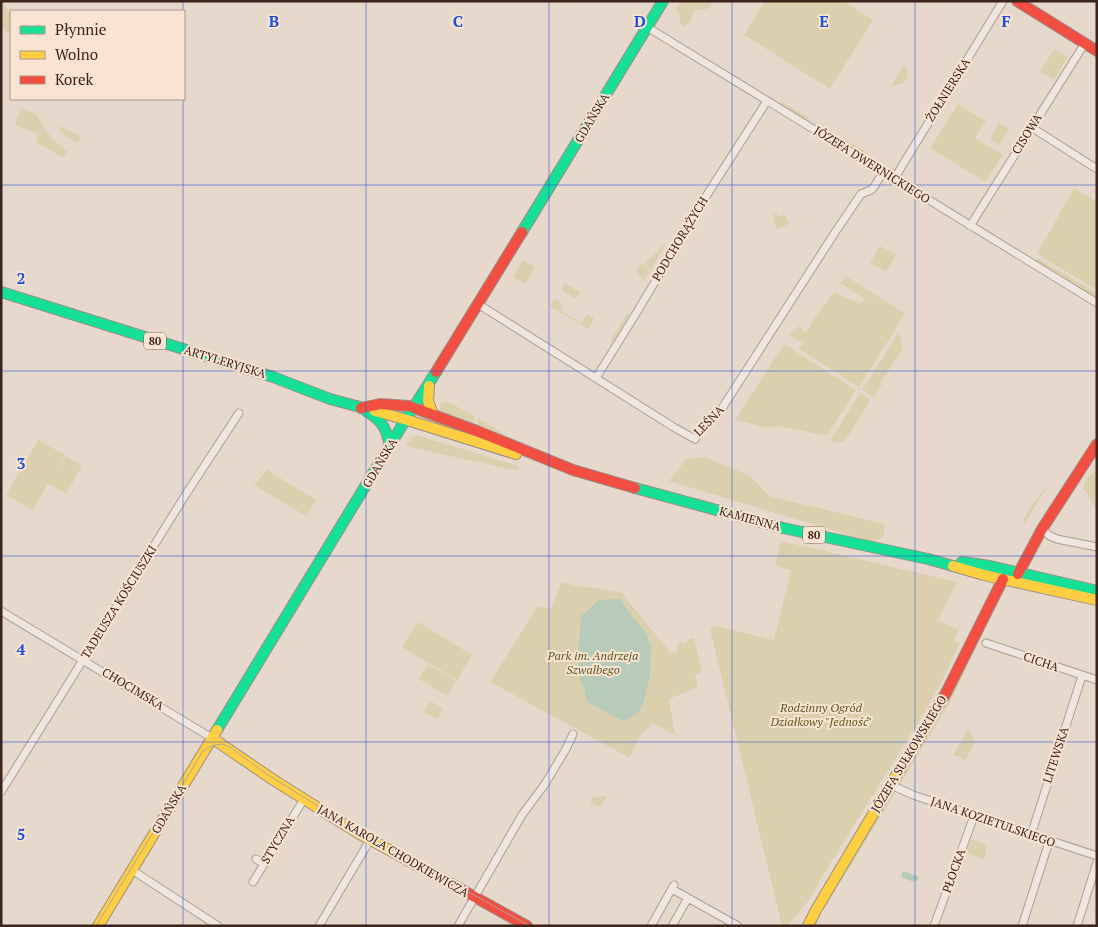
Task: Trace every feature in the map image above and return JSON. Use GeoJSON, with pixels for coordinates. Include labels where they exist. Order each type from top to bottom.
{"type":"FeatureCollection","features":[{"type":"Feature","properties":{"kind":"main road","name":"GDAŃSKA"},"geometry":{"type":"LineString","coordinates":[[98,926],[663,1]]}},
{"type":"Feature","properties":{"kind":"main road"},"geometry":{"type":"LineString","coordinates":[[1017,1],[1097,50]]}},
{"type":"Feature","properties":{"kind":"main road","name":"ARTYLERYJSKA"},"geometry":{"type":"LineString","coordinates":[[1,292],[273,377],[361,408],[406,419]]}},
{"type":"Feature","properties":{"kind":"main road"},"geometry":{"type":"LineString","coordinates":[[429,385],[428,401],[432,415]]}},
{"type":"Feature","properties":{"kind":"main road","name":"ARTYLERYJSKA"},"geometry":{"type":"LineString","coordinates":[[361,408],[380,404],[413,408]]}},
{"type":"Feature","properties":{"kind":"main road"},"geometry":{"type":"LineString","coordinates":[[361,408],[382,422],[387,432],[390,446]]}},
{"type":"Feature","properties":{"kind":"main road","name":"KAMIENNA"},"geometry":{"type":"LineString","coordinates":[[413,408],[477,431],[574,470]]}},
{"type":"Feature","properties":{"kind":"main road","name":"KAMIENNA"},"geometry":{"type":"LineString","coordinates":[[406,419],[608,481],[783,528],[928,559],[984,575],[1004,575]]}},
{"type":"Feature","properties":{"kind":"main road"},"geometry":{"type":"LineString","coordinates":[[1016,578],[1042,529],[1097,444]]}},
{"type":"Feature","properties":{"kind":"main road","name":"80"},"geometry":{"type":"LineString","coordinates":[[1004,575],[1097,600]]}},
{"type":"Feature","properties":{"kind":"main road","name":"JÓZEFA SUŁKOWSKIEGO"},"geometry":{"type":"LineString","coordinates":[[808,926],[946,692],[1004,575]]}},
{"type":"Feature","properties":{"kind":"main road","name":"80"},"geometry":{"type":"LineString","coordinates":[[1016,578],[1036,576],[1097,591]]}},
{"type":"Feature","properties":{"kind":"main road","name":"JANA KAROLA CHODKIEWICZA"},"geometry":{"type":"LineString","coordinates":[[212,738],[257,769],[370,840],[526,926]]}},
{"type":"Feature","properties":{"kind":"street","name":"ŻOŁNIERSKA"},"geometry":{"type":"LineString","coordinates":[[894,179],[1003,1]]}},
{"type":"Feature","properties":{"kind":"street","name":"JÓZEFA DWERNICKIEGO"},"geometry":{"type":"LineString","coordinates":[[647,28],[1097,303]]}},
{"type":"Feature","properties":{"kind":"street","name":"CISOWA"},"geometry":{"type":"LineString","coordinates":[[970,226],[1084,43]]}},
{"type":"Feature","properties":{"kind":"street","name":"PODCHORĄŻYCH"},"geometry":{"type":"LineString","coordinates":[[596,378],[703,200],[766,101]]}},
{"type":"Feature","properties":{"kind":"street"},"geometry":{"type":"LineString","coordinates":[[1030,128],[1097,169]]}},
{"type":"Feature","properties":{"kind":"street","name":"LEŚNA"},"geometry":{"type":"LineString","coordinates":[[478,304],[696,439],[709,418],[719,413],[861,194],[871,190],[883,172]]}},
{"type":"Feature","properties":{"kind":"street","name":"TADEUSZA KOŚCIUSZKI"},"geometry":{"type":"LineString","coordinates":[[1,792],[186,494],[239,413]]}},
{"type":"Feature","properties":{"kind":"street"},"geometry":{"type":"LineString","coordinates":[[1042,529],[1050,536],[1058,539],[1097,547]]}},
{"type":"Feature","properties":{"kind":"street","name":"CHOCIMSKA"},"geometry":{"type":"LineString","coordinates":[[1,611],[212,738]]}},
{"type":"Feature","properties":{"kind":"street","name":"CICHA"},"geometry":{"type":"LineString","coordinates":[[986,643],[1097,680]]}},
{"type":"Feature","properties":{"kind":"street","name":"LITEWSKA"},"geometry":{"type":"LineString","coordinates":[[1030,835],[1082,676]]}},
{"type":"Feature","properties":{"kind":"street"},"geometry":{"type":"LineString","coordinates":[[458,926],[522,815],[545,784],[573,734]]}},
{"type":"Feature","properties":{"kind":"street","name":"JANA KOZIETULSKIEGO"},"geometry":{"type":"LineString","coordinates":[[891,785],[909,794],[1097,856]]}},
{"type":"Feature","properties":{"kind":"street","name":"STYCZNA"},"geometry":{"type":"LineString","coordinates":[[253,882],[304,799]]}},
{"type":"Feature","properties":{"kind":"street","name":"PŁOCKA"},"geometry":{"type":"LineString","coordinates":[[934,926],[974,816]]}},
{"type":"Feature","properties":{"kind":"street"},"geometry":{"type":"LineString","coordinates":[[319,926],[370,840]]}},
{"type":"Feature","properties":{"kind":"street"},"geometry":{"type":"LineString","coordinates":[[1022,926],[1050,842]]}},
{"type":"Feature","properties":{"kind":"street"},"geometry":{"type":"LineString","coordinates":[[256,859],[264,864]]}},
{"type":"Feature","properties":{"kind":"street"},"geometry":{"type":"LineString","coordinates":[[1077,926],[1097,862]]}},
{"type":"Feature","properties":{"kind":"street"},"geometry":{"type":"LineString","coordinates":[[132,870],[218,926]]}},
{"type":"Feature","properties":{"kind":"street"},"geometry":{"type":"LineString","coordinates":[[651,926],[673,887],[688,898],[738,926]]}},
{"type":"Feature","properties":{"kind":"street"},"geometry":{"type":"LineString","coordinates":[[672,926],[688,898]]}},
{"type":"Feature","properties":{"kind":"green space"},"geometry":{"type":"Polygon","coordinates":[[[1,1],[5,3],[10,14],[10,32],[8,33],[1,26],[1,1]]]}},
{"type":"Feature","properties":{"kind":"green space"},"geometry":{"type":"Polygon","coordinates":[[[681,1],[712,1],[712,4],[707,9],[695,10],[689,23],[684,27],[680,23],[676,9],[681,1]]]}},
{"type":"Feature","properties":{"kind":"green space"},"geometry":{"type":"Polygon","coordinates":[[[765,1],[844,1],[873,20],[830,89],[744,35],[765,1]]]}},
{"type":"Feature","properties":{"kind":"green space"},"geometry":{"type":"Polygon","coordinates":[[[1054,49],[1068,57],[1054,80],[1040,72],[1054,49]]]}},
{"type":"Feature","properties":{"kind":"green space"},"geometry":{"type":"Polygon","coordinates":[[[904,65],[907,67],[907,79],[903,83],[891,86],[904,65]]]}},
{"type":"Feature","properties":{"kind":"green space"},"geometry":{"type":"Polygon","coordinates":[[[782,102],[810,118],[805,120],[780,104],[782,102]]]}},
{"type":"Feature","properties":{"kind":"green space"},"geometry":{"type":"Polygon","coordinates":[[[958,104],[986,121],[975,138],[1003,155],[985,182],[930,148],[958,104]]]}},
{"type":"Feature","properties":{"kind":"green space"},"geometry":{"type":"Polygon","coordinates":[[[21,108],[36,114],[52,139],[68,152],[63,158],[36,143],[39,134],[15,125],[21,108]]]}},
{"type":"Feature","properties":{"kind":"green space"},"geometry":{"type":"Polygon","coordinates":[[[999,123],[1009,129],[999,145],[990,139],[999,123]]]}},
{"type":"Feature","properties":{"kind":"green space"},"geometry":{"type":"Polygon","coordinates":[[[60,126],[79,136],[78,142],[62,133],[59,129],[60,126]]]}},
{"type":"Feature","properties":{"kind":"green space"},"geometry":{"type":"Polygon","coordinates":[[[843,138],[868,153],[865,156],[841,142],[843,138]]]}},
{"type":"Feature","properties":{"kind":"green space"},"geometry":{"type":"Polygon","coordinates":[[[1074,188],[1097,202],[1097,290],[1037,254],[1074,188]]]}},
{"type":"Feature","properties":{"kind":"green space"},"geometry":{"type":"Polygon","coordinates":[[[777,214],[778,217],[786,216],[789,224],[776,229],[773,215],[777,214]]]}},
{"type":"Feature","properties":{"kind":"green space"},"geometry":{"type":"Polygon","coordinates":[[[666,244],[651,270],[645,263],[666,244]]]}},
{"type":"Feature","properties":{"kind":"green space"},"geometry":{"type":"Polygon","coordinates":[[[880,246],[896,255],[886,272],[870,263],[880,246]]]}},
{"type":"Feature","properties":{"kind":"green space"},"geometry":{"type":"Polygon","coordinates":[[[1037,258],[1097,293],[1097,298],[1036,261],[1037,258]]]}},
{"type":"Feature","properties":{"kind":"green space"},"geometry":{"type":"Polygon","coordinates":[[[523,260],[535,267],[525,284],[513,277],[523,260]]]}},
{"type":"Feature","properties":{"kind":"green space"},"geometry":{"type":"Polygon","coordinates":[[[642,263],[650,271],[644,281],[636,272],[642,263]]]}},
{"type":"Feature","properties":{"kind":"green space"},"geometry":{"type":"Polygon","coordinates":[[[846,276],[904,313],[859,387],[799,349],[803,343],[789,335],[799,326],[806,333],[834,292],[859,304],[866,300],[840,283],[846,276]]]}},
{"type":"Feature","properties":{"kind":"green space"},"geometry":{"type":"Polygon","coordinates":[[[565,283],[580,292],[576,299],[561,290],[565,283]]]}},
{"type":"Feature","properties":{"kind":"green space"},"geometry":{"type":"Polygon","coordinates":[[[554,299],[563,304],[560,310],[581,323],[587,314],[594,318],[588,329],[550,306],[554,299]]]}},
{"type":"Feature","properties":{"kind":"green space"},"geometry":{"type":"Polygon","coordinates":[[[628,312],[630,314],[612,343],[610,342],[628,312]]]}},
{"type":"Feature","properties":{"kind":"green space"},"geometry":{"type":"Polygon","coordinates":[[[899,332],[903,348],[881,382],[882,384],[874,397],[862,390],[899,332]]]}},
{"type":"Feature","properties":{"kind":"green space"},"geometry":{"type":"Polygon","coordinates":[[[784,344],[856,390],[827,436],[781,426],[767,428],[735,420],[784,344]]]}},
{"type":"Feature","properties":{"kind":"green space"},"geometry":{"type":"Polygon","coordinates":[[[860,393],[871,400],[846,439],[838,443],[830,441],[860,393]]]}},
{"type":"Feature","properties":{"kind":"green space"},"geometry":{"type":"Polygon","coordinates":[[[447,401],[474,416],[475,423],[439,411],[441,406],[439,404],[447,401]]]}},
{"type":"Feature","properties":{"kind":"green space"},"geometry":{"type":"Polygon","coordinates":[[[477,417],[509,437],[478,424],[477,417]]]}},
{"type":"Feature","properties":{"kind":"green space"},"geometry":{"type":"Polygon","coordinates":[[[416,435],[519,466],[518,471],[405,446],[411,437],[416,435]]]}},
{"type":"Feature","properties":{"kind":"green space"},"geometry":{"type":"Polygon","coordinates":[[[38,440],[65,455],[52,477],[66,456],[82,466],[66,494],[48,483],[33,510],[6,495],[38,440]]]}},
{"type":"Feature","properties":{"kind":"green space"},"geometry":{"type":"Polygon","coordinates":[[[705,457],[750,476],[769,496],[884,524],[884,534],[878,540],[872,542],[669,481],[685,459],[705,457]]]}},
{"type":"Feature","properties":{"kind":"green space"},"geometry":{"type":"Polygon","coordinates":[[[267,470],[316,500],[306,516],[254,485],[267,470]]]}},
{"type":"Feature","properties":{"kind":"green space"},"geometry":{"type":"Polygon","coordinates":[[[1097,470],[1097,511],[1082,488],[1087,478],[1097,470]]]}},
{"type":"Feature","properties":{"kind":"green space"},"geometry":{"type":"Polygon","coordinates":[[[1049,484],[1024,524],[1023,521],[1028,511],[1049,484]]]}},
{"type":"Feature","properties":{"kind":"green space","name":"Rodzinny Ogród Działkowy \"Jedność\""},"geometry":{"type":"Polygon","coordinates":[[[781,541],[957,582],[938,620],[959,630],[954,641],[960,643],[924,713],[809,900],[787,926],[782,926],[710,629],[712,625],[774,640],[791,570],[775,566],[781,541]]]}},
{"type":"Feature","properties":{"kind":"green space","name":"Park im. Andrzeja Szwalbego"},"geometry":{"type":"Polygon","coordinates":[[[561,582],[621,592],[670,652],[676,653],[679,642],[687,644],[687,640],[694,638],[702,672],[695,674],[698,687],[669,699],[675,735],[653,723],[639,737],[630,758],[490,682],[538,606],[551,609],[561,582]]]}},
{"type":"Feature","properties":{"kind":"green space"},"geometry":{"type":"Polygon","coordinates":[[[998,596],[1000,596],[948,706],[821,912],[998,596]]]}},
{"type":"Feature","properties":{"kind":"green space"},"geometry":{"type":"Polygon","coordinates":[[[418,622],[472,655],[457,680],[402,647],[418,622]]]}},
{"type":"Feature","properties":{"kind":"green space"},"geometry":{"type":"Polygon","coordinates":[[[428,664],[456,681],[447,696],[419,679],[428,664]]]}},
{"type":"Feature","properties":{"kind":"green space"},"geometry":{"type":"Polygon","coordinates":[[[430,701],[443,708],[437,719],[424,712],[430,701]]]}},
{"type":"Feature","properties":{"kind":"green space"},"geometry":{"type":"Polygon","coordinates":[[[968,729],[975,742],[966,760],[953,755],[968,729]]]}},
{"type":"Feature","properties":{"kind":"green space"},"geometry":{"type":"Polygon","coordinates":[[[607,796],[601,807],[591,803],[593,797],[607,796]]]}},
{"type":"Feature","properties":{"kind":"green space"},"geometry":{"type":"Polygon","coordinates":[[[971,839],[983,843],[987,847],[984,859],[966,853],[971,839]]]}},
{"type":"Feature","properties":{"kind":"shaded area"},"geometry":{"type":"Polygon","coordinates":[[[621,599],[627,610],[646,633],[651,648],[650,676],[643,705],[634,716],[624,720],[587,702],[580,679],[580,667],[577,656],[581,616],[599,600],[621,599]]]}},
{"type":"Feature","properties":{"kind":"shaded area"},"geometry":{"type":"Polygon","coordinates":[[[903,871],[919,877],[917,881],[915,880],[914,882],[901,877],[903,871]]]}},
{"type":"Feature","properties":{"kind":"tram line"},"geometry":{"type":"LineString","coordinates":[[96,926],[203,751],[209,747],[222,744],[230,747],[268,775],[365,835],[530,926]]}},
{"type":"Feature","properties":{"kind":"traffic: fast"},"geometry":{"type":"LineString","coordinates":[[522,232],[663,1]]}},
{"type":"Feature","properties":{"kind":"traffic: fast"},"geometry":{"type":"LineString","coordinates":[[1,292],[273,377],[330,399],[375,411]]}},
{"type":"Feature","properties":{"kind":"traffic: fast"},"geometry":{"type":"LineString","coordinates":[[217,730],[436,372]]}},
{"type":"Feature","properties":{"kind":"traffic: fast"},"geometry":{"type":"LineString","coordinates":[[366,411],[382,425],[390,446]]}},
{"type":"Feature","properties":{"kind":"traffic: fast"},"geometry":{"type":"LineString","coordinates":[[635,488],[783,528],[953,566]]}},
{"type":"Feature","properties":{"kind":"traffic: fast"},"geometry":{"type":"LineString","coordinates":[[962,562],[990,566],[1097,591]]}},
{"type":"Feature","properties":{"kind":"traffic: slow"},"geometry":{"type":"LineString","coordinates":[[429,386],[428,401],[433,415]]}},
{"type":"Feature","properties":{"kind":"traffic: slow"},"geometry":{"type":"LineString","coordinates":[[375,411],[516,454]]}},
{"type":"Feature","properties":{"kind":"traffic: slow"},"geometry":{"type":"LineString","coordinates":[[953,566],[984,575],[1097,600]]}},
{"type":"Feature","properties":{"kind":"traffic: slow"},"geometry":{"type":"LineString","coordinates":[[808,926],[934,712]]}},
{"type":"Feature","properties":{"kind":"traffic: slow"},"geometry":{"type":"LineString","coordinates":[[98,926],[217,730]]}},
{"type":"Feature","properties":{"kind":"traffic: slow"},"geometry":{"type":"LineString","coordinates":[[212,738],[272,779],[358,833],[437,876]]}},
{"type":"Feature","properties":{"kind":"traffic: jam"},"geometry":{"type":"LineString","coordinates":[[1017,1],[1097,51]]}},
{"type":"Feature","properties":{"kind":"traffic: jam"},"geometry":{"type":"LineString","coordinates":[[436,372],[522,232]]}},
{"type":"Feature","properties":{"kind":"traffic: jam"},"geometry":{"type":"LineString","coordinates":[[361,408],[380,404],[409,406],[573,470],[635,488]]}},
{"type":"Feature","properties":{"kind":"traffic: jam"},"geometry":{"type":"LineString","coordinates":[[1018,574],[1042,529],[1097,444]]}},
{"type":"Feature","properties":{"kind":"traffic: jam"},"geometry":{"type":"LineString","coordinates":[[934,712],[946,693],[1003,579]]}},
{"type":"Feature","properties":{"kind":"traffic: jam"},"geometry":{"type":"LineString","coordinates":[[437,876],[527,926]]}}]}
